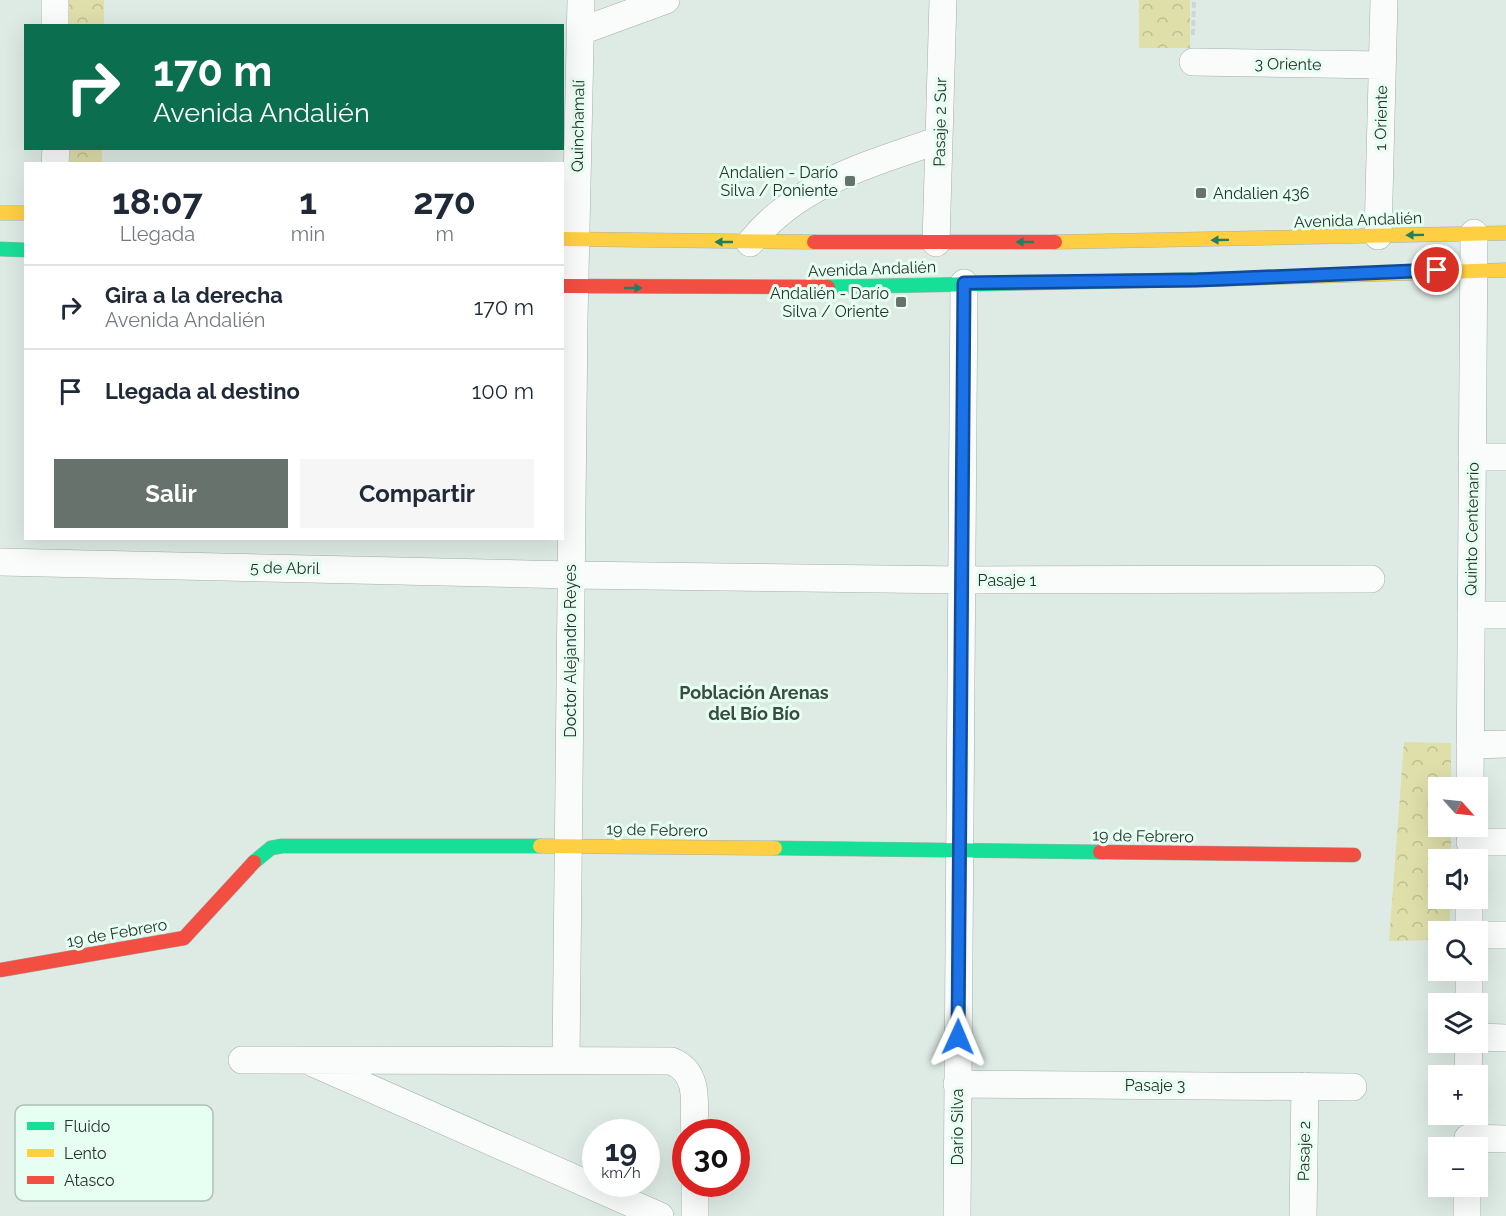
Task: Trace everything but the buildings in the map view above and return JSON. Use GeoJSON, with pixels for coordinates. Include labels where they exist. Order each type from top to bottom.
{"type":"FeatureCollection","features":[{"type":"Feature","properties":{"kind":"main road"},"geometry":{"type":"LineString","coordinates":[[0,213],[24,213]]}},
{"type":"Feature","properties":{"kind":"main road","name":"Avenida Andalién"},"geometry":{"type":"LineString","coordinates":[[569,240],[750,243],[1178,242],[1506,233]]}},
{"type":"Feature","properties":{"kind":"main road"},"geometry":{"type":"LineString","coordinates":[[0,249],[24,250]]}},
{"type":"Feature","properties":{"kind":"main road","name":"Avenida Andalién"},"geometry":{"type":"LineString","coordinates":[[568,287],[833,287],[1197,280],[1506,270]]}},
{"type":"Feature","properties":{"kind":"main road","name":"19 de Febrero"},"geometry":{"type":"LineString","coordinates":[[0,970],[184,938],[261,855],[271,848],[282,846],[569,846],[1354,855]]}},
{"type":"Feature","properties":{"kind":"street"},"geometry":{"type":"LineString","coordinates":[[55,0],[55,24]]}},
{"type":"Feature","properties":{"kind":"street","name":"Quinchamalí"},"geometry":{"type":"LineString","coordinates":[[568,287],[571,112],[581,0]]}},
{"type":"Feature","properties":{"kind":"street"},"geometry":{"type":"LineString","coordinates":[[580,31],[666,0]]}},
{"type":"Feature","properties":{"kind":"street","name":"Pasaje 2 Sur"},"geometry":{"type":"LineString","coordinates":[[936,243],[943,0]]}},
{"type":"Feature","properties":{"kind":"street","name":"1 Oriente"},"geometry":{"type":"LineString","coordinates":[[1378,236],[1384,0]]}},
{"type":"Feature","properties":{"kind":"street","name":"3 Oriente"},"geometry":{"type":"LineString","coordinates":[[1193,62],[1382,65]]}},
{"type":"Feature","properties":{"kind":"street"},"geometry":{"type":"LineString","coordinates":[[750,243],[778,212],[818,186],[852,170],[939,140]]}},
{"type":"Feature","properties":{"kind":"street","name":"Quinto Centenario"},"geometry":{"type":"LineString","coordinates":[[1470,777],[1474,233]]}},
{"type":"Feature","properties":{"kind":"street","name":"Dario Silva"},"geometry":{"type":"LineString","coordinates":[[957,1216],[964,283]]}},
{"type":"Feature","properties":{"kind":"street","name":"Doctor Alejandro Reyes"},"geometry":{"type":"LineString","coordinates":[[566,1060],[571,575],[568,287]]}},
{"type":"Feature","properties":{"kind":"street"},"geometry":{"type":"LineString","coordinates":[[1472,457],[1506,458]]}},
{"type":"Feature","properties":{"kind":"street","name":"5 de Abril"},"geometry":{"type":"LineString","coordinates":[[0,562],[571,575]]}},
{"type":"Feature","properties":{"kind":"street","name":"Pasaje 1"},"geometry":{"type":"LineString","coordinates":[[571,575],[962,580],[1371,579]]}},
{"type":"Feature","properties":{"kind":"street"},"geometry":{"type":"LineString","coordinates":[[1471,615],[1506,615]]}},
{"type":"Feature","properties":{"kind":"street"},"geometry":{"type":"LineString","coordinates":[[1470,745],[1506,744]]}},
{"type":"Feature","properties":{"kind":"street"},"geometry":{"type":"LineString","coordinates":[[1470,843],[1506,842]]}},
{"type":"Feature","properties":{"kind":"street"},"geometry":{"type":"LineString","coordinates":[[1488,935],[1506,935]]}},
{"type":"Feature","properties":{"kind":"street"},"geometry":{"type":"LineString","coordinates":[[1488,1037],[1506,1038]]}},
{"type":"Feature","properties":{"kind":"street"},"geometry":{"type":"LineString","coordinates":[[242,1060],[663,1060],[685,1068],[692,1080],[694,1119]]}},
{"type":"Feature","properties":{"kind":"street"},"geometry":{"type":"LineString","coordinates":[[306,1060],[660,1216]]}},
{"type":"Feature","properties":{"kind":"street","name":"Pasaje 3"},"geometry":{"type":"LineString","coordinates":[[957,1084],[1353,1087]]}},
{"type":"Feature","properties":{"kind":"street","name":"Pasaje 2"},"geometry":{"type":"LineString","coordinates":[[1304,1216],[1305,1086]]}},
{"type":"Feature","properties":{"kind":"street"},"geometry":{"type":"LineString","coordinates":[[1468,1133],[1506,1139]]}},
{"type":"Feature","properties":{"kind":"street"},"geometry":{"type":"LineString","coordinates":[[695,1197],[695,1216]]}},
{"type":"Feature","properties":{"kind":"street"},"geometry":{"type":"LineString","coordinates":[[1467,1197],[1467,1216]]}},
{"type":"Feature","properties":{"kind":"green space"},"geometry":{"type":"Polygon","coordinates":[[[69,0],[104,0],[104,24],[69,24],[69,0]]]}},
{"type":"Feature","properties":{"kind":"green space"},"geometry":{"type":"Polygon","coordinates":[[[1139,0],[1190,0],[1190,48],[1139,48],[1139,0]]]}},
{"type":"Feature","properties":{"kind":"green space"},"geometry":{"type":"Polygon","coordinates":[[[70,150],[102,150],[102,162],[70,162],[70,150]]]}},
{"type":"Feature","properties":{"kind":"green space"},"geometry":{"type":"Polygon","coordinates":[[[1404,742],[1451,743],[1451,777],[1428,777],[1428,837],[1451,837],[1451,849],[1428,849],[1428,909],[1450,909],[1450,921],[1428,921],[1428,940],[1389,941],[1404,742]]]}},
{"type":"Feature","properties":{"kind":"traffic: fast"},"geometry":{"type":"LineString","coordinates":[[0,249],[24,250]]}},
{"type":"Feature","properties":{"kind":"traffic: fast"},"geometry":{"type":"LineString","coordinates":[[828,287],[1223,279]]}},
{"type":"Feature","properties":{"kind":"traffic: fast"},"geometry":{"type":"LineString","coordinates":[[254,862],[271,848],[282,846],[540,846]]}},
{"type":"Feature","properties":{"kind":"traffic: fast"},"geometry":{"type":"LineString","coordinates":[[775,848],[1100,852]]}},
{"type":"Feature","properties":{"kind":"traffic: slow"},"geometry":{"type":"LineString","coordinates":[[0,213],[24,213]]}},
{"type":"Feature","properties":{"kind":"traffic: slow"},"geometry":{"type":"LineString","coordinates":[[1055,242],[1506,233]]}},
{"type":"Feature","properties":{"kind":"traffic: slow"},"geometry":{"type":"LineString","coordinates":[[564,239],[814,242]]}},
{"type":"Feature","properties":{"kind":"traffic: slow"},"geometry":{"type":"LineString","coordinates":[[1223,279],[1506,270]]}},
{"type":"Feature","properties":{"kind":"traffic: slow"},"geometry":{"type":"LineString","coordinates":[[540,846],[775,848]]}},
{"type":"Feature","properties":{"kind":"traffic: jam"},"geometry":{"type":"LineString","coordinates":[[814,242],[1055,242]]}},
{"type":"Feature","properties":{"kind":"traffic: jam"},"geometry":{"type":"LineString","coordinates":[[564,286],[828,287]]}},
{"type":"Feature","properties":{"kind":"traffic: jam"},"geometry":{"type":"LineString","coordinates":[[1100,852],[1354,855]]}},
{"type":"Feature","properties":{"kind":"traffic: jam"},"geometry":{"type":"LineString","coordinates":[[0,970],[184,938],[254,862]]}},
{"type":"Feature","properties":{"kind":"place","name":"Andalien - Darío Silva / Poniente"},"geometry":{"type":"Point","coordinates":[850,181]}},
{"type":"Feature","properties":{"kind":"place","name":"Andalien 436"},"geometry":{"type":"Point","coordinates":[1201,193]}},
{"type":"Feature","properties":{"kind":"place","name":"Andalién - Darío Silva / Oriente"},"geometry":{"type":"Point","coordinates":[901,302]}},
{"type":"Feature","properties":{"kind":"district","name":"Población Arenas del Bío Bío"},"geometry":{"type":"Point","coordinates":[754,702]}},
{"type":"Feature","properties":{"kind":"route"},"geometry":{"type":"LineString","coordinates":[[958,1037],[964,283],[1265,279],[1437,270]]}}]}
